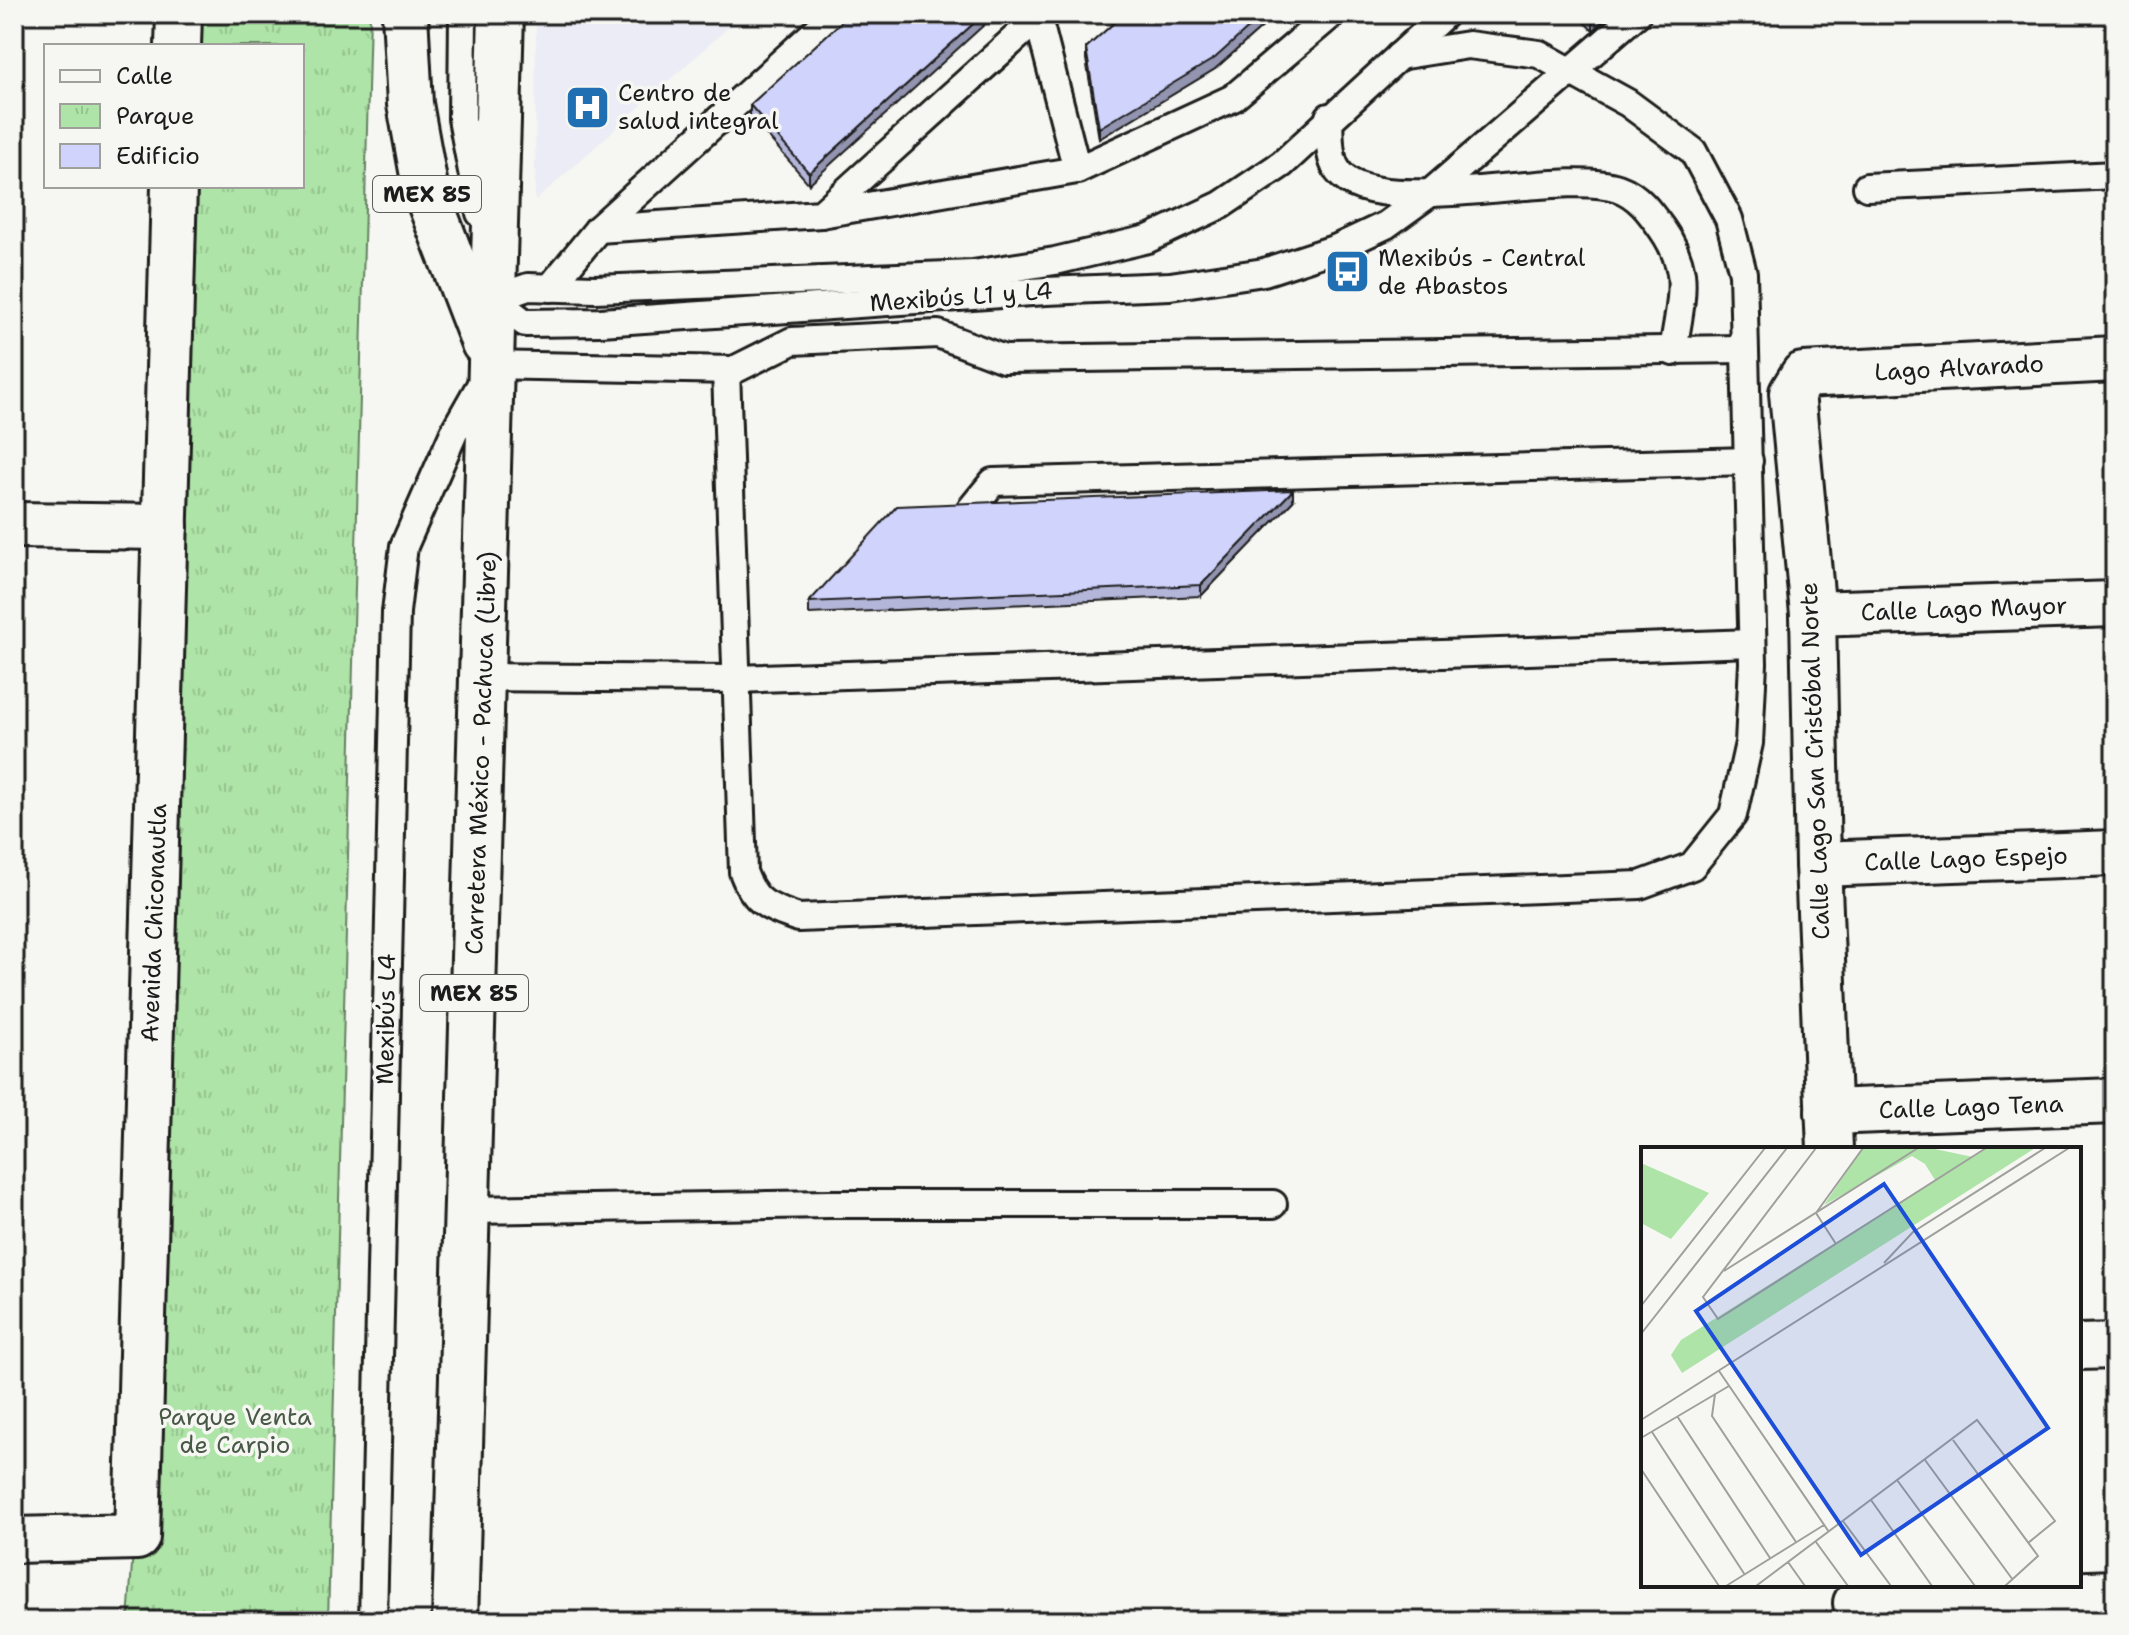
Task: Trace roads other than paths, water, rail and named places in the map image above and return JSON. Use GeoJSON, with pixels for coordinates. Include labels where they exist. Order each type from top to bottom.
{"type":"FeatureCollection","features":[{"type":"Feature","properties":{"kind":"street"},"geometry":{"type":"LineString","coordinates":[[178,44],[179,14]]}},
{"type":"Feature","properties":{"kind":"street","name":"Carretera México - Pachuca (Libre)"},"geometry":{"type":"LineString","coordinates":[[405,14],[410,104],[426,192],[512,316]]}},
{"type":"Feature","properties":{"kind":"street","name":"Carretera México - Pachuca (Libre)"},"geometry":{"type":"LineString","coordinates":[[455,1621],[483,677],[512,316],[496,218],[501,14]]}},
{"type":"Feature","properties":{"kind":"street","name":"Avenida Chiconautla"},"geometry":{"type":"LineString","coordinates":[[14,1540],[137,1537],[174,188]]}},
{"type":"Feature","properties":{"kind":"street","name":"Lago Alvarado"},"geometry":{"type":"LineString","coordinates":[[1803,375],[2115,359]]}},
{"type":"Feature","properties":{"kind":"street","name":"Calle Lago San Cristóbal Norte"},"geometry":{"type":"LineString","coordinates":[[1803,375],[1792,393],[1813,614],[1818,864],[1829,1131]]}},
{"type":"Feature","properties":{"kind":"street"},"geometry":{"type":"LineString","coordinates":[[14,525],[165,527]]}},
{"type":"Feature","properties":{"kind":"street","name":"Calle Lago Mayor"},"geometry":{"type":"LineString","coordinates":[[1813,614],[2115,604]]}},
{"type":"Feature","properties":{"kind":"street","name":"Calle Lago Espejo"},"geometry":{"type":"LineString","coordinates":[[1818,864],[2115,853]]}},
{"type":"Feature","properties":{"kind":"street","name":"Calle Lago Tena"},"geometry":{"type":"LineString","coordinates":[[1829,1131],[2115,1101]]}},
{"type":"Feature","properties":{"kind":"street"},"geometry":{"type":"LineString","coordinates":[[2081,1347],[2115,1346]]}},
{"type":"Feature","properties":{"kind":"street"},"geometry":{"type":"LineString","coordinates":[[1856,1603],[2115,1593]]}},
{"type":"Feature","properties":{"kind":"lane"},"geometry":{"type":"LineString","coordinates":[[463,14],[462,119],[512,316]]}},
{"type":"Feature","properties":{"kind":"lane"},"geometry":{"type":"LineString","coordinates":[[486,14],[483,112],[496,218]]}},
{"type":"Feature","properties":{"kind":"lane"},"geometry":{"type":"LineString","coordinates":[[512,316],[598,229],[835,14]]}},
{"type":"Feature","properties":{"kind":"lane"},"geometry":{"type":"LineString","coordinates":[[598,229],[821,214],[1077,170],[1233,98],[1332,14]]}},
{"type":"Feature","properties":{"kind":"lane","name":"Mexibús L1 y L4"},"geometry":{"type":"LineString","coordinates":[[512,316],[595,289],[973,274],[1055,261],[1148,239],[1221,205],[1282,164],[1329,117],[1445,14]]}},
{"type":"Feature","properties":{"kind":"lane","name":"Mexibús L1 y L4"},"geometry":{"type":"LineString","coordinates":[[512,316],[601,322],[1030,292],[1170,286],[1264,272],[1337,248],[1386,225],[1429,194],[1637,14]]}},
{"type":"Feature","properties":{"kind":"lane"},"geometry":{"type":"LineString","coordinates":[[821,214],[1040,16],[1077,170]]}},
{"type":"Feature","properties":{"kind":"lane"},"geometry":{"type":"LineString","coordinates":[[726,370],[743,872],[751,892],[766,906],[798,918],[1640,885],[1692,866],[1733,815],[1749,743],[1752,643],[1743,273],[1729,219],[1693,151],[1628,103],[1539,54],[1468,45],[1399,56]]}},
{"type":"Feature","properties":{"kind":"lane"},"geometry":{"type":"LineString","coordinates":[[1329,117],[1335,166],[1348,183],[1368,192],[1429,194],[1512,186],[1585,184],[1615,187],[1633,195],[1649,210],[1677,255],[1682,277],[1673,352]]}},
{"type":"Feature","properties":{"kind":"lane"},"geometry":{"type":"LineString","coordinates":[[1867,187],[2115,175]]}},
{"type":"Feature","properties":{"kind":"lane"},"geometry":{"type":"LineString","coordinates":[[512,316],[726,370],[734,370],[792,341],[938,334],[1004,359],[1743,349]]}},
{"type":"Feature","properties":{"kind":"lane","name":"Mexibús L4"},"geometry":{"type":"LineString","coordinates":[[373,1621],[396,612],[404,546],[456,428],[512,316]]}},
{"type":"Feature","properties":{"kind":"lane"},"geometry":{"type":"LineString","coordinates":[[970,510],[993,482],[1749,461]]}},
{"type":"Feature","properties":{"kind":"lane"},"geometry":{"type":"LineString","coordinates":[[483,677],[735,679],[1752,643]]}},
{"type":"Feature","properties":{"kind":"lane"},"geometry":{"type":"LineString","coordinates":[[467,1210],[830,1204],[1273,1204]]}},
{"type":"Feature","properties":{"kind":"place","name":"Centro de salud integral"},"geometry":{"type":"Point","coordinates":[587,107]}},
{"type":"Feature","properties":{"kind":"place","name":"Mexibús - Central de Abastos"},"geometry":{"type":"Point","coordinates":[1347,272]}},
{"type":"Feature","properties":{"kind":"park label","name":"Parque Venta de Carpio"},"geometry":{"type":"Point","coordinates":[235,1431]}}]}
